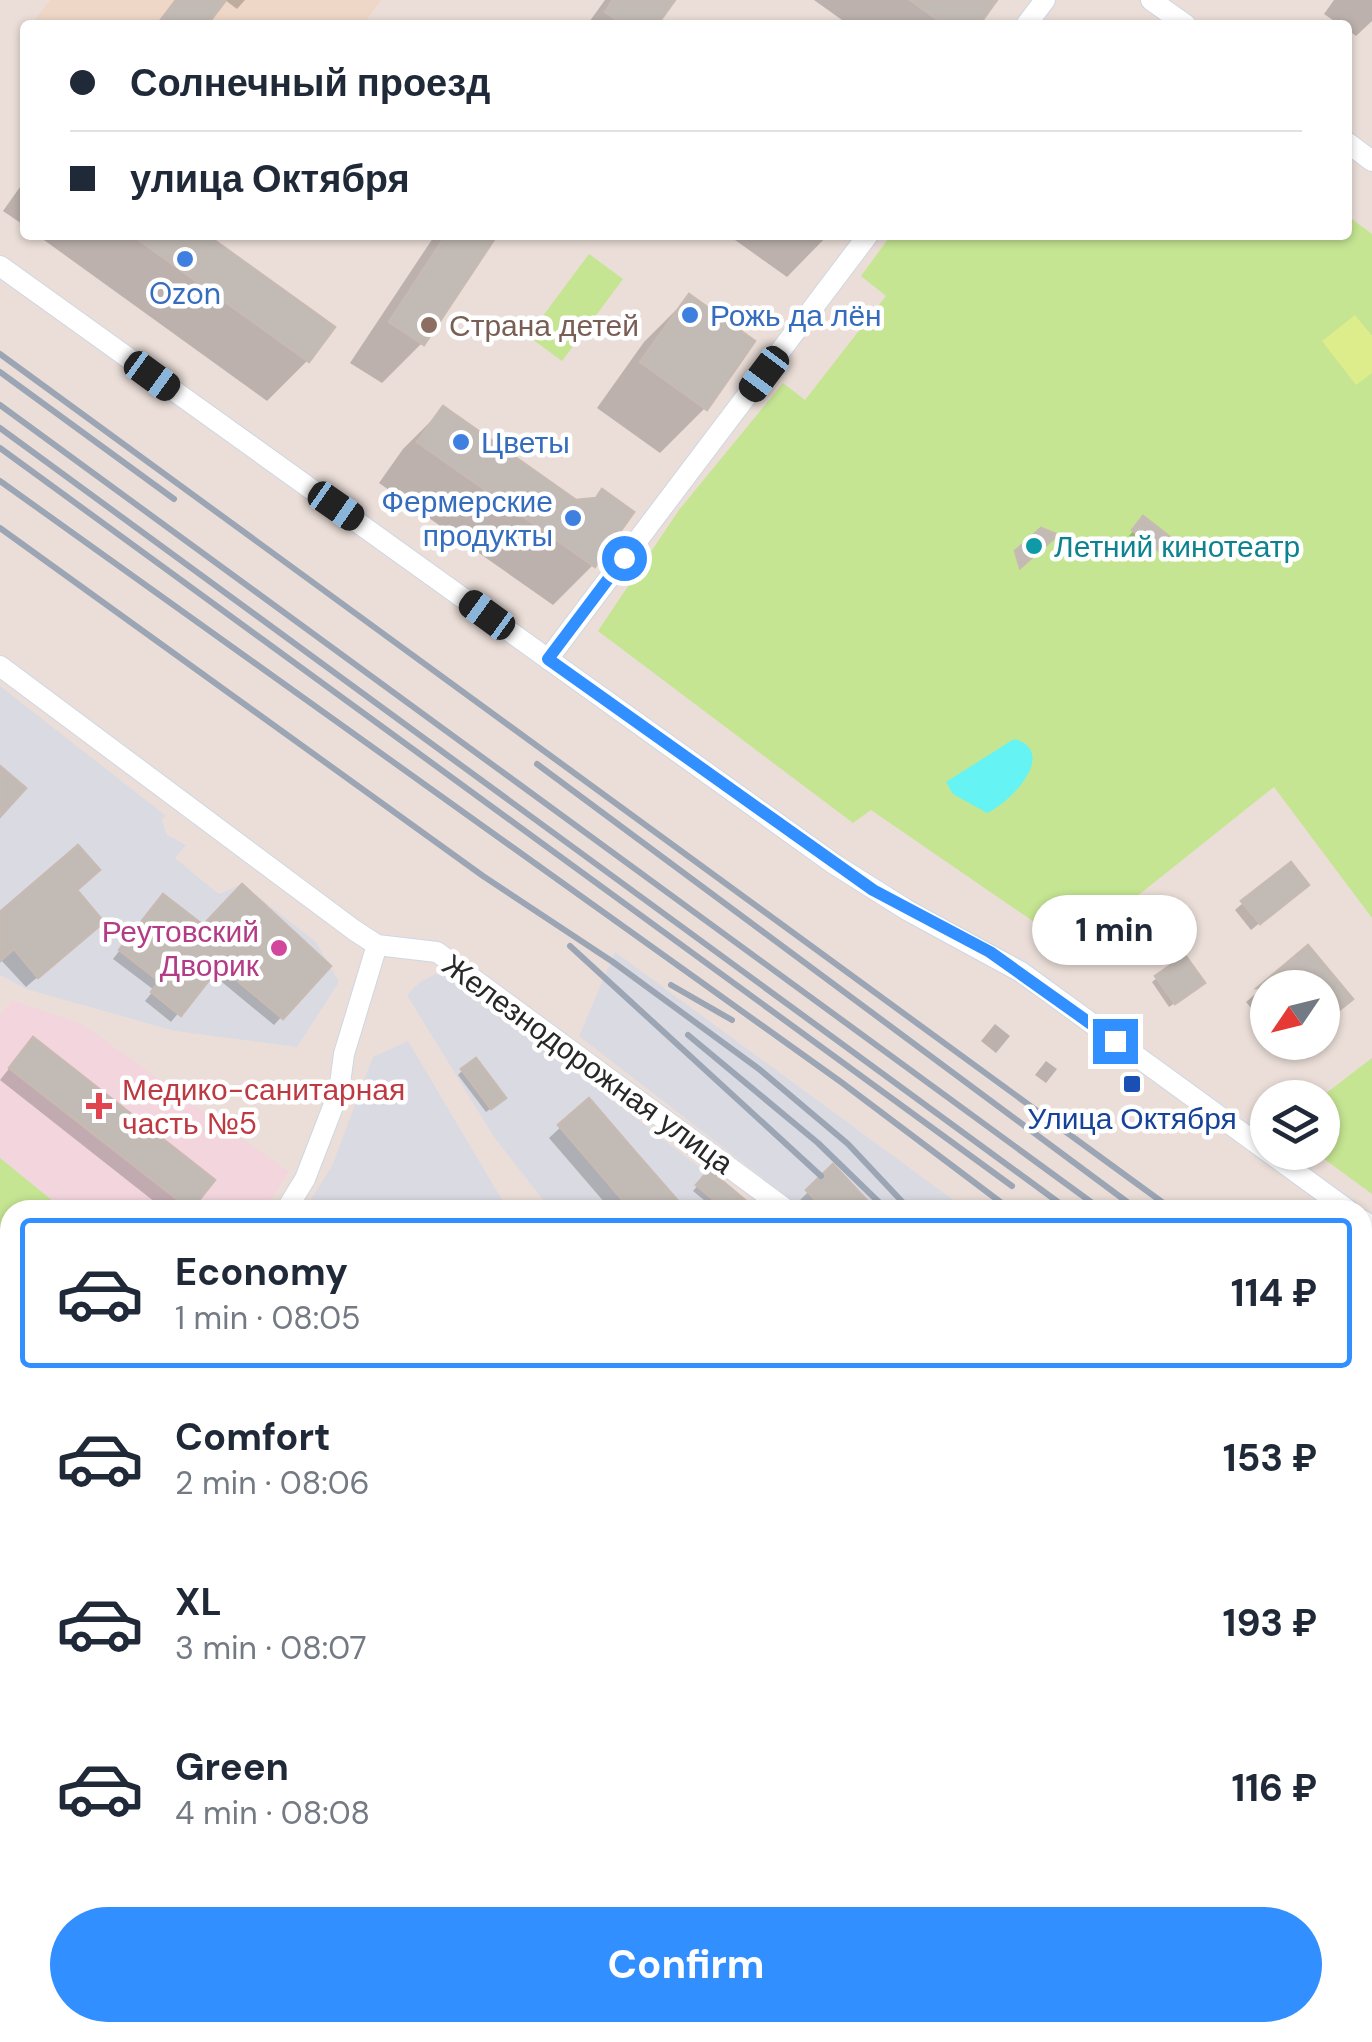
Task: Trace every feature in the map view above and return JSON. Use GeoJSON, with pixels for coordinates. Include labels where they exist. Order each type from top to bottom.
{"type":"FeatureCollection","features":[{"type":"Feature","properties":{"kind":"street"},"geometry":{"type":"LineString","coordinates":[[1151,0],[1179,20]]}},
{"type":"Feature","properties":{"kind":"street"},"geometry":{"type":"LineString","coordinates":[[548,659],[864,240]]}},
{"type":"Feature","properties":{"kind":"street"},"geometry":{"type":"LineString","coordinates":[[0,266],[873,890],[1021,972],[1334,1200]]}},
{"type":"Feature","properties":{"kind":"street","name":"Железнодорожная улица"},"geometry":{"type":"LineString","coordinates":[[0,666],[378,945],[437,952],[773,1200]]}},
{"type":"Feature","properties":{"kind":"street"},"geometry":{"type":"LineString","coordinates":[[292,1200],[305,1178],[339,1091],[344,1054],[378,945]]}},
{"type":"Feature","properties":{"kind":"shaded area"},"geometry":{"type":"Polygon","coordinates":[[[50,0],[381,0],[367,20],[35,20],[50,0]]]}},
{"type":"Feature","properties":{"kind":"shaded area"},"geometry":{"type":"Polygon","coordinates":[[[0,686],[165,815],[162,820],[167,835],[186,845],[175,858],[205,883],[219,894],[242,884],[316,942],[339,982],[297,1047],[175,1031],[26,989],[0,975],[0,686]]]}},
{"type":"Feature","properties":{"kind":"shaded area"},"geometry":{"type":"Polygon","coordinates":[[[615,952],[953,1200],[791,1200],[579,1036],[615,952]]]}},
{"type":"Feature","properties":{"kind":"shaded area"},"geometry":{"type":"Polygon","coordinates":[[[444,970],[742,1200],[543,1200],[494,1137],[407,995],[420,982],[444,970]]]}},
{"type":"Feature","properties":{"kind":"shaded area","name":"Медико-санитарная часть №5"},"geometry":{"type":"Polygon","coordinates":[[[12,1000],[82,1024],[289,1172],[271,1200],[52,1200],[0,1158],[0,1015],[12,1000]]]}},
{"type":"Feature","properties":{"kind":"shaded area"},"geometry":{"type":"Polygon","coordinates":[[[408,1041],[502,1200],[310,1200],[332,1166],[373,1057],[408,1041]]]}},
{"type":"Feature","properties":{"kind":"green space"},"geometry":{"type":"Polygon","coordinates":[[[1352,219],[1372,234],[1372,918],[1274,787],[1072,948],[871,810],[853,823],[598,631],[679,510],[783,383],[805,400],[886,296],[861,276],[887,240],[1352,240],[1352,219]]]}},
{"type":"Feature","properties":{"kind":"green space"},"geometry":{"type":"Polygon","coordinates":[[[589,254],[623,279],[562,361],[528,336],[589,254]]]}},
{"type":"Feature","properties":{"kind":"green space"},"geometry":{"type":"Polygon","coordinates":[[[1355,315],[1372,336],[1372,373],[1356,385],[1322,341],[1355,315]]]}},
{"type":"Feature","properties":{"kind":"green space"},"geometry":{"type":"Polygon","coordinates":[[[1372,1058],[1372,1194],[1339,1170],[1340,1082],[1372,1058]]]}},
{"type":"Feature","properties":{"kind":"green space"},"geometry":{"type":"Polygon","coordinates":[[[0,1158],[52,1200],[0,1200],[0,1158]]]}},
{"type":"Feature","properties":{"kind":"water"},"geometry":{"type":"Polygon","coordinates":[[[1014,739],[1027,745],[1032,765],[1008,799],[987,813],[953,794],[946,782],[1014,739]]]}},
{"type":"Feature","properties":{"kind":"building"},"geometry":{"type":"Polygon","coordinates":[[[176,0],[226,0],[211,20],[161,20],[176,0]]]}},
{"type":"Feature","properties":{"kind":"building"},"geometry":{"type":"Polygon","coordinates":[[[613,0],[675,0],[661,20],[617,20],[605,12],[613,0]]]}},
{"type":"Feature","properties":{"kind":"building"},"geometry":{"type":"Polygon","coordinates":[[[910,0],[997,0],[983,20],[938,20],[910,0]]]}},
{"type":"Feature","properties":{"kind":"building"},"geometry":{"type":"Polygon","coordinates":[[[139,240],[214,240],[335,327],[309,362],[139,240]]]}},
{"type":"Feature","properties":{"kind":"building"},"geometry":{"type":"Polygon","coordinates":[[[443,240],[494,240],[424,345],[389,322],[443,240]]]}},
{"type":"Feature","properties":{"kind":"building"},"geometry":{"type":"Polygon","coordinates":[[[689,294],[755,341],[707,410],[640,362],[689,294]]]}},
{"type":"Feature","properties":{"kind":"building"},"geometry":{"type":"Polygon","coordinates":[[[443,406],[576,500],[596,498],[602,489],[634,512],[595,567],[417,442],[443,406]]]}},
{"type":"Feature","properties":{"kind":"building"},"geometry":{"type":"Polygon","coordinates":[[[1143,516],[1170,537],[1159,551],[1132,530],[1143,516]]]}},
{"type":"Feature","properties":{"kind":"building"},"geometry":{"type":"Polygon","coordinates":[[[1041,528],[1058,535],[1020,568],[1015,551],[1041,528]]]}},
{"type":"Feature","properties":{"kind":"building"},"geometry":{"type":"Polygon","coordinates":[[[0,766],[26,788],[0,817],[0,766]]]}},
{"type":"Feature","properties":{"kind":"building"},"geometry":{"type":"Polygon","coordinates":[[[78,845],[100,870],[77,890],[104,922],[38,978],[14,949],[0,961],[0,912],[78,845]]]}},
{"type":"Feature","properties":{"kind":"building"},"geometry":{"type":"Polygon","coordinates":[[[1291,862],[1309,885],[1260,924],[1241,901],[1291,862]]]}},
{"type":"Feature","properties":{"kind":"building"},"geometry":{"type":"Polygon","coordinates":[[[242,884],[331,966],[283,1019],[220,966],[181,1016],[151,992],[159,981],[119,950],[163,894],[203,925],[242,884]]]}},
{"type":"Feature","properties":{"kind":"building"},"geometry":{"type":"Polygon","coordinates":[[[1308,945],[1329,970],[1278,970],[1308,945]]]}},
{"type":"Feature","properties":{"kind":"building"},"geometry":{"type":"Polygon","coordinates":[[[1185,955],[1205,983],[1175,1004],[1155,976],[1185,955]]]}},
{"type":"Feature","properties":{"kind":"building"},"geometry":{"type":"Polygon","coordinates":[[[1340,983],[1353,999],[1340,1009],[1340,983]]]}},
{"type":"Feature","properties":{"kind":"building"},"geometry":{"type":"Polygon","coordinates":[[[33,1037],[215,1180],[199,1200],[178,1200],[9,1068],[33,1037]]]}},
{"type":"Feature","properties":{"kind":"building"},"geometry":{"type":"Polygon","coordinates":[[[476,1058],[506,1098],[491,1109],[461,1069],[476,1058]]]}},
{"type":"Feature","properties":{"kind":"building"},"geometry":{"type":"Polygon","coordinates":[[[589,1098],[677,1200],[622,1200],[558,1125],[589,1098]]]}},
{"type":"Feature","properties":{"kind":"building"},"geometry":{"type":"Polygon","coordinates":[[[833,1164],[867,1200],[816,1200],[806,1190],[833,1164]]]}},
{"type":"Feature","properties":{"kind":"building"},"geometry":{"type":"Polygon","coordinates":[[[709,1170],[745,1200],[714,1200],[696,1185],[709,1170]]]}},
{"type":"Feature","properties":{"kind":"railway"},"geometry":{"type":"LineString","coordinates":[[0,354],[1159,1200]]}},
{"type":"Feature","properties":{"kind":"railway"},"geometry":{"type":"LineString","coordinates":[[0,372],[174,499]]}},
{"type":"Feature","properties":{"kind":"railway"},"geometry":{"type":"LineString","coordinates":[[0,405],[1088,1200]]}},
{"type":"Feature","properties":{"kind":"railway"},"geometry":{"type":"LineString","coordinates":[[0,428],[1055,1200]]}},
{"type":"Feature","properties":{"kind":"railway"},"geometry":{"type":"LineString","coordinates":[[0,448],[1012,1186]]}},
{"type":"Feature","properties":{"kind":"railway"},"geometry":{"type":"LineString","coordinates":[[0,481],[841,1082],[998,1200]]}},
{"type":"Feature","properties":{"kind":"railway"},"geometry":{"type":"LineString","coordinates":[[0,528],[483,876],[613,962],[759,1069],[848,1144],[901,1200]]}},
{"type":"Feature","properties":{"kind":"railway"},"geometry":{"type":"LineString","coordinates":[[537,764],[1125,1200]]}},
{"type":"Feature","properties":{"kind":"railway"},"geometry":{"type":"LineString","coordinates":[[570,946],[821,1176]]}},
{"type":"Feature","properties":{"kind":"railway"},"geometry":{"type":"LineString","coordinates":[[671,985],[732,1020]]}},
{"type":"Feature","properties":{"kind":"railway"},"geometry":{"type":"LineString","coordinates":[[688,1035],[818,1143],[877,1200]]}},
{"type":"Feature","properties":{"kind":"place","name":"Ozon"},"geometry":{"type":"Point","coordinates":[185,259]}},
{"type":"Feature","properties":{"kind":"place","name":"Рожь да лён"},"geometry":{"type":"Point","coordinates":[690,315]}},
{"type":"Feature","properties":{"kind":"place","name":"Страна детей"},"geometry":{"type":"Point","coordinates":[429,325]}},
{"type":"Feature","properties":{"kind":"place","name":"Цветы"},"geometry":{"type":"Point","coordinates":[461,442]}},
{"type":"Feature","properties":{"kind":"place","name":"Фермерские продукты"},"geometry":{"type":"Point","coordinates":[573,518]}},
{"type":"Feature","properties":{"kind":"place","name":"Летний кинотеатр"},"geometry":{"type":"Point","coordinates":[1034,546]}},
{"type":"Feature","properties":{"kind":"place","name":"Реутовский Дворик"},"geometry":{"type":"Point","coordinates":[279,948]}},
{"type":"Feature","properties":{"kind":"place","name":"Улица Октября"},"geometry":{"type":"Point","coordinates":[1132,1084]}},
{"type":"Feature","properties":{"kind":"place","name":"Медико-санитарная часть №5"},"geometry":{"type":"Point","coordinates":[99,1106]}},
{"type":"Feature","properties":{"kind":"route"},"geometry":{"type":"LineString","coordinates":[[624,558],[548,659],[834,864],[908,910],[990,952],[1115,1041]]}}]}
